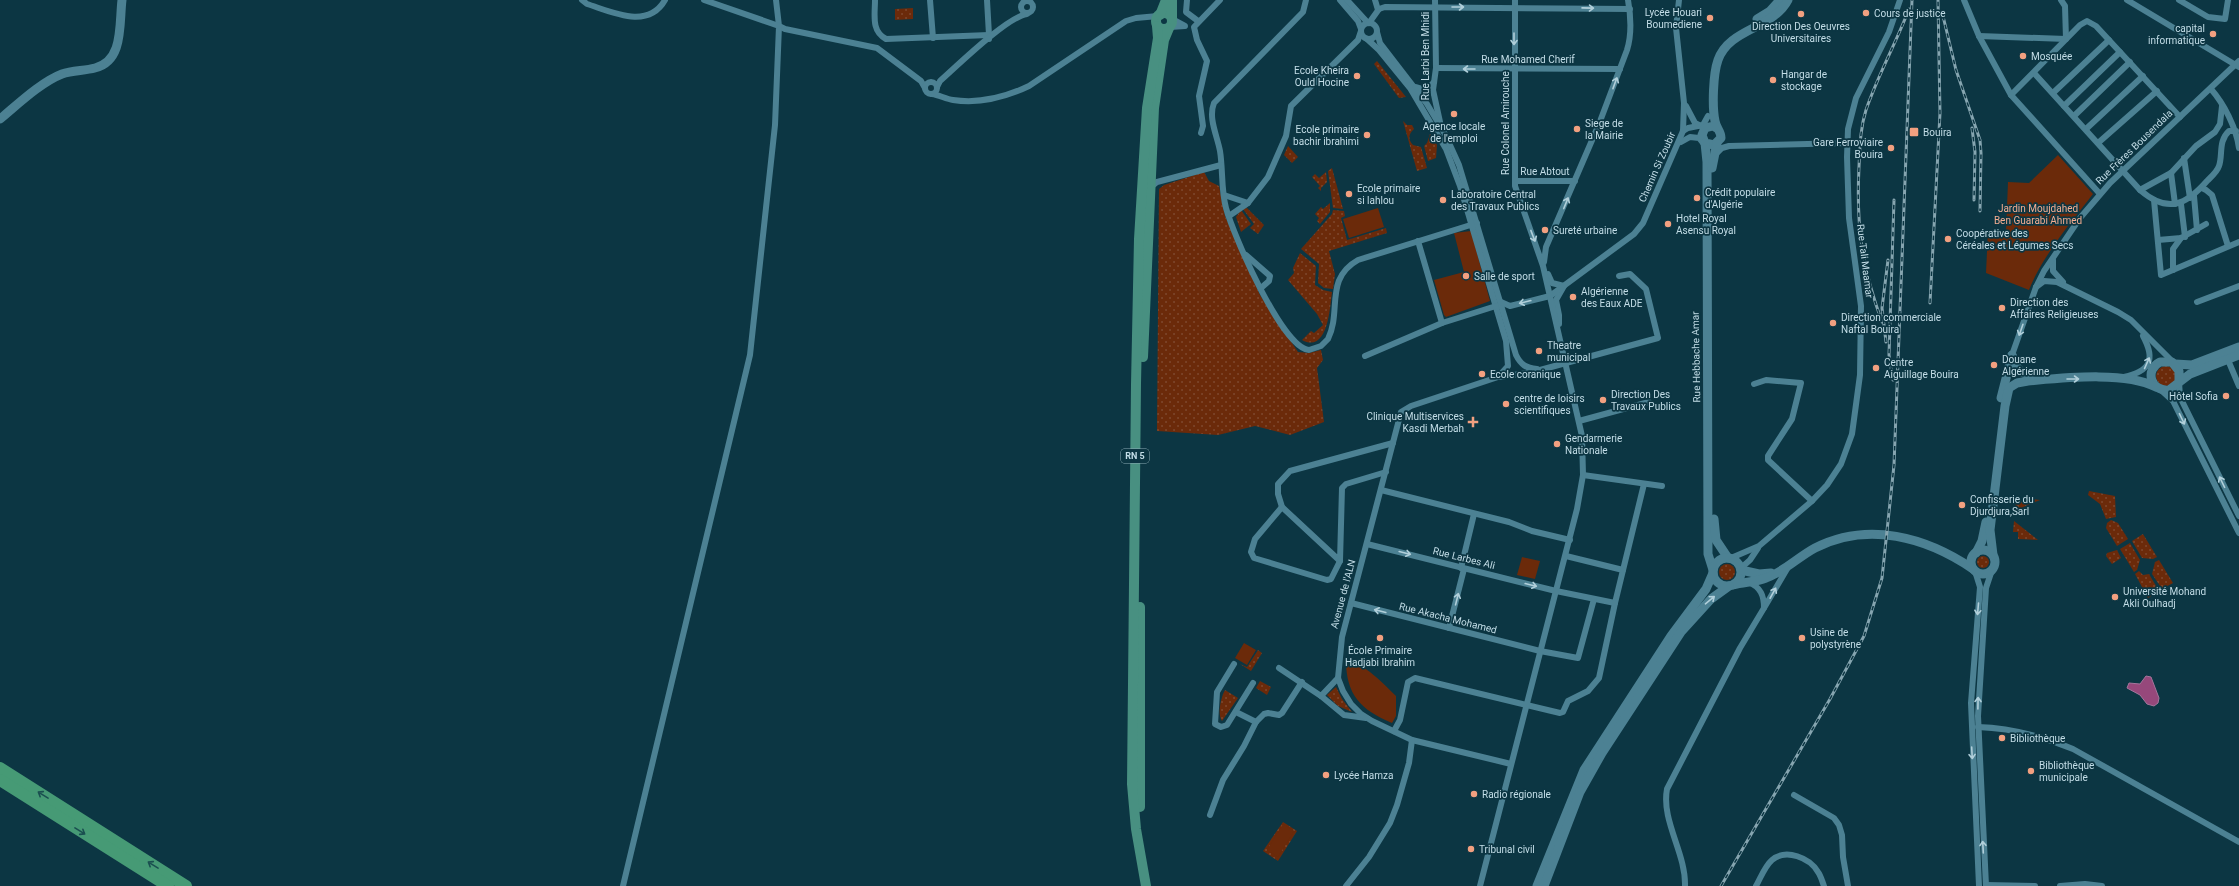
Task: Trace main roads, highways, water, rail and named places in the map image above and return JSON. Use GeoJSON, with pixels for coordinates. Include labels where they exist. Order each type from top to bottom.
{"type":"FeatureCollection","features":[{"type":"Feature","properties":{"kind":"highway"},"geometry":{"type":"LineString","coordinates":[[0,768],[186,886]]}},
{"type":"Feature","properties":{"kind":"highway"},"geometry":{"type":"LineString","coordinates":[[0,780],[168,886]]}},
{"type":"Feature","properties":{"kind":"main road"},"geometry":{"type":"LineString","coordinates":[[0,119],[55,77],[68,72],[101,67],[110,60],[118,42],[122,0]]}},
{"type":"Feature","properties":{"kind":"main road","name":"RN 5"},"geometry":{"type":"LineString","coordinates":[[1146,886],[1133,804],[1132,669],[1140,228],[1147,108],[1158,38],[1158,20],[1166,0]]}},
{"type":"Feature","properties":{"kind":"main road","name":"RN 5"},"geometry":{"type":"LineString","coordinates":[[1152,886],[1139,803],[1138,729],[1143,351],[1152,182],[1154,108],[1164,40],[1171,23],[1172,0]]}},
{"type":"Feature","properties":{"kind":"main road"},"geometry":{"type":"LineString","coordinates":[[1704,127],[1713,126],[1719,135],[1711,145],[1701,141],[1704,127],[1708,116],[1710,67],[1715,52],[1725,39],[1770,11],[1780,0]]}},
{"type":"Feature","properties":{"kind":"main road","name":"Rue Hebbache Amar"},"geometry":{"type":"LineString","coordinates":[[1730,558],[1716,540],[1714,522],[1712,162],[1719,135],[1715,123],[1716,68],[1721,53],[1735,38],[1773,17],[1788,0]]}},
{"type":"Feature","properties":{"kind":"main road"},"geometry":{"type":"LineString","coordinates":[[1167,14],[1171,23],[1161,29],[1158,20],[1167,14]]}},
{"type":"Feature","properties":{"kind":"main road","name":"Rue Hebbache Amar"},"geometry":{"type":"LineString","coordinates":[[1701,141],[1708,554],[1713,571]]}},
{"type":"Feature","properties":{"kind":"main road"},"geometry":{"type":"LineString","coordinates":[[2158,388],[2151,377],[2154,366],[2164,361],[2175,364],[2192,365],[2239,347]]}},
{"type":"Feature","properties":{"kind":"main road"},"geometry":{"type":"LineString","coordinates":[[1974,570],[1971,559],[1985,529],[2002,390],[2012,355],[2017,369],[2022,373],[2057,379]]}},
{"type":"Feature","properties":{"kind":"main road"},"geometry":{"type":"LineString","coordinates":[[1713,571],[1718,583],[1731,585],[1766,578],[1815,549],[1846,537],[1883,535],[1917,540],[1984,574],[1992,570],[1995,563],[1990,530],[2008,392],[2012,385],[2057,379],[2117,378],[2143,381],[2158,388],[2172,389],[2190,374],[2239,355]]}},
{"type":"Feature","properties":{"kind":"main road"},"geometry":{"type":"LineString","coordinates":[[2175,364],[2179,371],[2179,382]]}},
{"type":"Feature","properties":{"kind":"main road"},"geometry":{"type":"LineString","coordinates":[[1947,554],[1960,557],[1985,550],[1993,555]]}},
{"type":"Feature","properties":{"kind":"main road"},"geometry":{"type":"LineString","coordinates":[[1699,600],[1707,577],[1708,554]]}},
{"type":"Feature","properties":{"kind":"main road"},"geometry":{"type":"LineString","coordinates":[[1537,886],[1584,770],[1657,655],[1699,600],[1706,589],[1717,562],[1730,558],[1737,562],[1741,569],[1740,578],[1711,599],[1681,632],[1602,753],[1580,792],[1544,886]]}},
{"type":"Feature","properties":{"kind":"main road"},"geometry":{"type":"LineString","coordinates":[[1741,569],[1759,574],[1778,572]]}},
{"type":"Feature","properties":{"kind":"railway"},"geometry":{"type":"LineString","coordinates":[[1721,886],[1830,699],[1864,636],[1882,578],[1894,465],[1912,0]]}},
{"type":"Feature","properties":{"kind":"railway"},"geometry":{"type":"LineString","coordinates":[[1930,303],[1940,113],[1938,0]]}},
{"type":"Feature","properties":{"kind":"railway"},"geometry":{"type":"LineString","coordinates":[[1882,322],[1875,302],[1862,246],[1858,188],[1861,138],[1866,110],[1909,9]]}},
{"type":"Feature","properties":{"kind":"railway"},"geometry":{"type":"LineString","coordinates":[[1943,16],[1956,70],[1980,140],[1980,211]]}},
{"type":"Feature","properties":{"kind":"railway"},"geometry":{"type":"LineString","coordinates":[[1972,128],[1975,152],[1974,200]]}},
{"type":"Feature","properties":{"kind":"railway"},"geometry":{"type":"LineString","coordinates":[[1893,380],[1889,355],[1894,200]]}},
{"type":"Feature","properties":{"kind":"railway"},"geometry":{"type":"LineString","coordinates":[[1886,342],[1882,308],[1888,260]]}},
{"type":"Feature","properties":{"kind":"place","name":"Cours de justice"},"geometry":{"type":"Point","coordinates":[1866,13]}},
{"type":"Feature","properties":{"kind":"place","name":"Direction Des Oeuvres Universitaires"},"geometry":{"type":"Point","coordinates":[1801,14]}},
{"type":"Feature","properties":{"kind":"place","name":"Lycée Houari Boumediene"},"geometry":{"type":"Point","coordinates":[1710,18]}},
{"type":"Feature","properties":{"kind":"place","name":"capital informatique"},"geometry":{"type":"Point","coordinates":[2213,34]}},
{"type":"Feature","properties":{"kind":"place","name":"Mosquée"},"geometry":{"type":"Point","coordinates":[2023,56]}},
{"type":"Feature","properties":{"kind":"place","name":"Ecole Kheira Ould Hocine"},"geometry":{"type":"Point","coordinates":[1357,76]}},
{"type":"Feature","properties":{"kind":"place","name":"Hangar de stockage"},"geometry":{"type":"Point","coordinates":[1773,80]}},
{"type":"Feature","properties":{"kind":"place","name":"Agence locale de l'emploi"},"geometry":{"type":"Point","coordinates":[1454,114]}},
{"type":"Feature","properties":{"kind":"place","name":"Siege de la Mairie"},"geometry":{"type":"Point","coordinates":[1577,129]}},
{"type":"Feature","properties":{"kind":"place","name":"Bouira"},"geometry":{"type":"Point","coordinates":[1914,132]}},
{"type":"Feature","properties":{"kind":"place","name":"Ecole primaire bachir ibrahimi"},"geometry":{"type":"Point","coordinates":[1367,135]}},
{"type":"Feature","properties":{"kind":"place","name":"Gare Ferroviaire Bouira"},"geometry":{"type":"Point","coordinates":[1891,148]}},
{"type":"Feature","properties":{"kind":"place","name":"Ecole primaire si lahlou"},"geometry":{"type":"Point","coordinates":[1349,194]}},
{"type":"Feature","properties":{"kind":"place","name":"Crédit populaire d'Algérie"},"geometry":{"type":"Point","coordinates":[1697,198]}},
{"type":"Feature","properties":{"kind":"place","name":"Laboratoire Central des Travaux Publics"},"geometry":{"type":"Point","coordinates":[1443,200]}},
{"type":"Feature","properties":{"kind":"place","name":"Hotel Royal Asensu Royal"},"geometry":{"type":"Point","coordinates":[1668,224]}},
{"type":"Feature","properties":{"kind":"place","name":"Sureté urbaine"},"geometry":{"type":"Point","coordinates":[1545,230]}},
{"type":"Feature","properties":{"kind":"place","name":"Coopérative des Céréales et Légumes Secs"},"geometry":{"type":"Point","coordinates":[1948,239]}},
{"type":"Feature","properties":{"kind":"place","name":"Salle de sport"},"geometry":{"type":"Point","coordinates":[1466,276]}},
{"type":"Feature","properties":{"kind":"place","name":"Algérienne des Eaux ADE"},"geometry":{"type":"Point","coordinates":[1573,297]}},
{"type":"Feature","properties":{"kind":"place","name":"Direction des Affaires Religieuses"},"geometry":{"type":"Point","coordinates":[2002,308]}},
{"type":"Feature","properties":{"kind":"place","name":"Direction commerciale Naftal Bouira"},"geometry":{"type":"Point","coordinates":[1833,323]}},
{"type":"Feature","properties":{"kind":"place","name":"Theatre municipal"},"geometry":{"type":"Point","coordinates":[1539,351]}},
{"type":"Feature","properties":{"kind":"place","name":"Douane Algérienne"},"geometry":{"type":"Point","coordinates":[1994,365]}},
{"type":"Feature","properties":{"kind":"place","name":"Centre Aiguillage Bouira"},"geometry":{"type":"Point","coordinates":[1876,368]}},
{"type":"Feature","properties":{"kind":"place","name":"Ecole coranique"},"geometry":{"type":"Point","coordinates":[1482,374]}},
{"type":"Feature","properties":{"kind":"place","name":"Hôtel Sofia"},"geometry":{"type":"Point","coordinates":[2226,396]}},
{"type":"Feature","properties":{"kind":"place","name":"Direction Des Travaux Publics"},"geometry":{"type":"Point","coordinates":[1603,400]}},
{"type":"Feature","properties":{"kind":"place","name":"centre de loisirs scientifiques"},"geometry":{"type":"Point","coordinates":[1506,404]}},
{"type":"Feature","properties":{"kind":"place","name":"Clinique Multiservices Kasdi Merbah"},"geometry":{"type":"Point","coordinates":[1473,422]}},
{"type":"Feature","properties":{"kind":"place","name":"Gendarmerie Nationale"},"geometry":{"type":"Point","coordinates":[1557,444]}},
{"type":"Feature","properties":{"kind":"place","name":"Confisserie du Djurdjura,Sarl"},"geometry":{"type":"Point","coordinates":[1962,505]}},
{"type":"Feature","properties":{"kind":"place","name":"Université Mohand Akli Oulhadj"},"geometry":{"type":"Point","coordinates":[2115,597]}},
{"type":"Feature","properties":{"kind":"place","name":"École Primaire Hadjabi Ibrahim"},"geometry":{"type":"Point","coordinates":[1380,638]}},
{"type":"Feature","properties":{"kind":"place","name":"Usine de polystyrène"},"geometry":{"type":"Point","coordinates":[1802,638]}},
{"type":"Feature","properties":{"kind":"place","name":"Bibliothèque"},"geometry":{"type":"Point","coordinates":[2002,738]}},
{"type":"Feature","properties":{"kind":"place","name":"Bibliothèque municipale"},"geometry":{"type":"Point","coordinates":[2031,771]}},
{"type":"Feature","properties":{"kind":"place","name":"Lycée Hamza"},"geometry":{"type":"Point","coordinates":[1326,775]}},
{"type":"Feature","properties":{"kind":"place","name":"Radio régionale"},"geometry":{"type":"Point","coordinates":[1474,794]}},
{"type":"Feature","properties":{"kind":"place","name":"Tribunal civil"},"geometry":{"type":"Point","coordinates":[1471,849]}},
{"type":"Feature","properties":{"kind":"park label","name":"Jardin Moujdahed Ben Guarabi Ahmed"},"geometry":{"type":"Point","coordinates":[2038,214]}}]}
